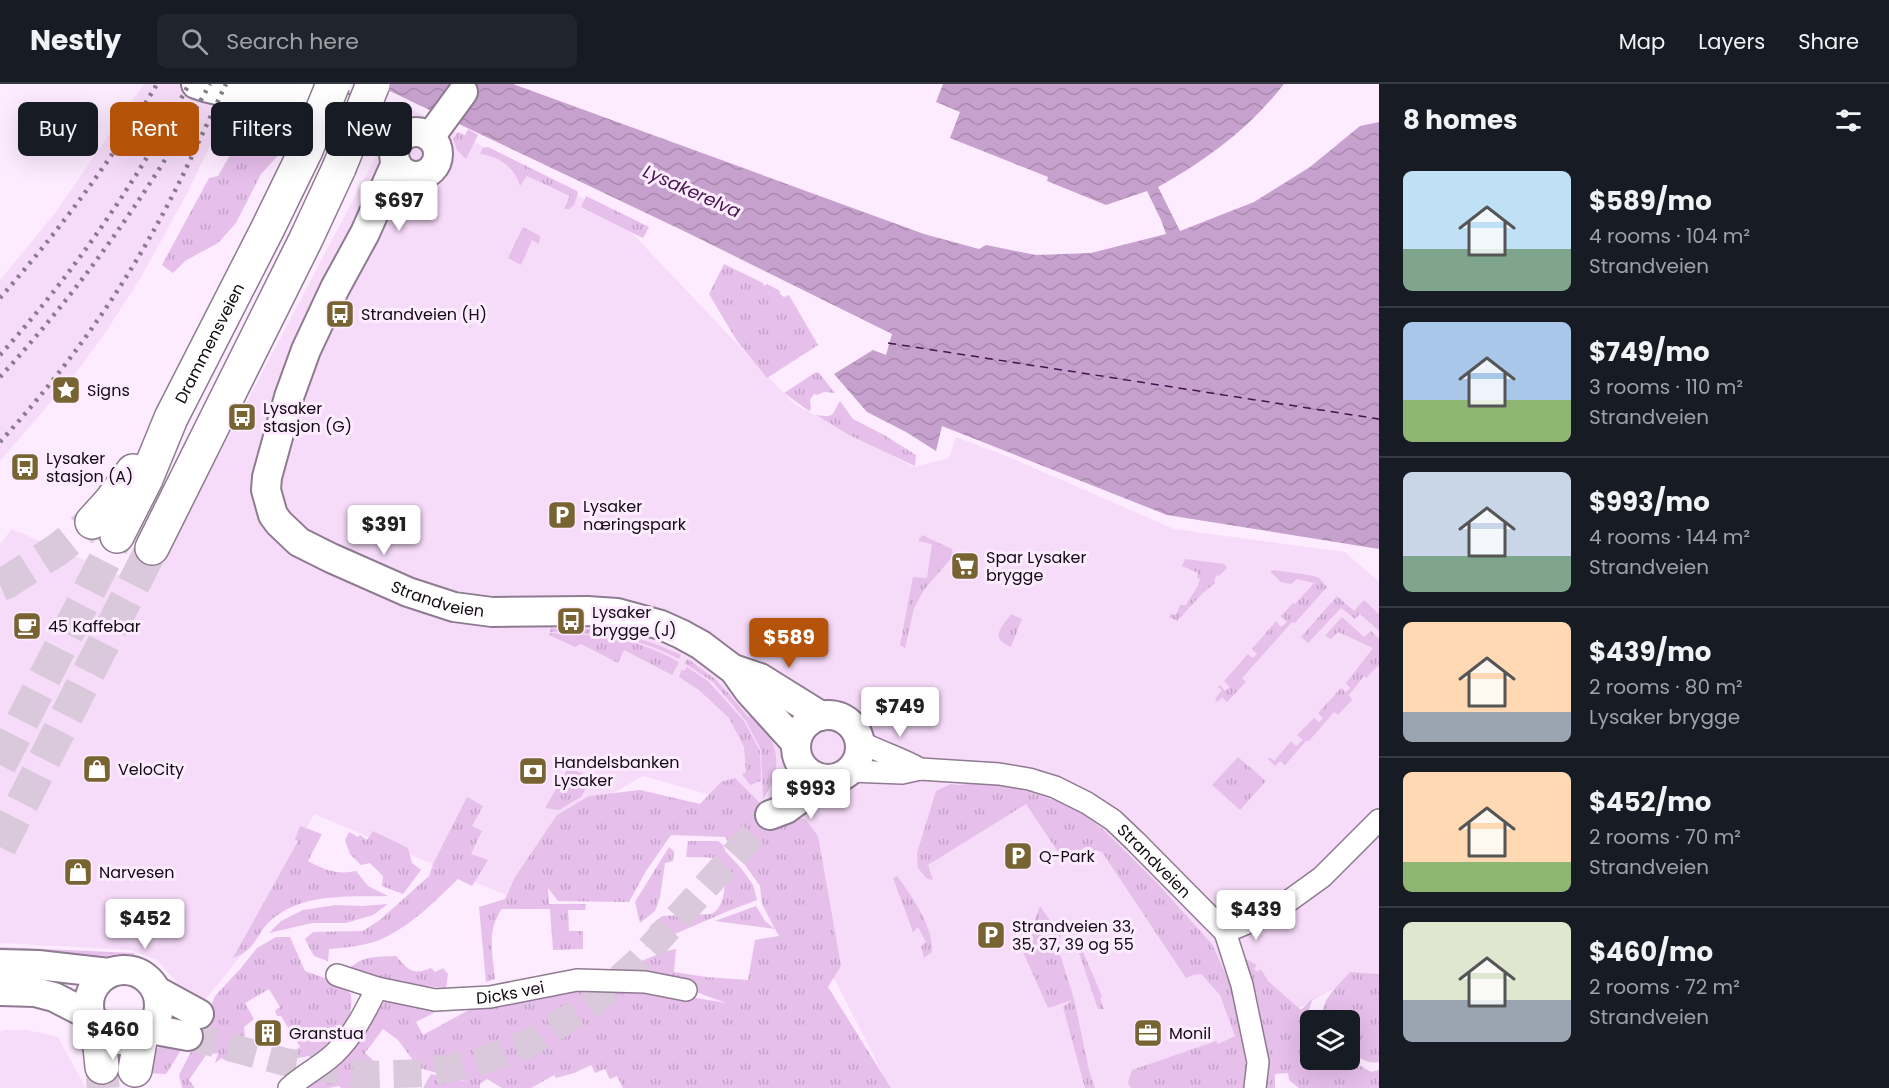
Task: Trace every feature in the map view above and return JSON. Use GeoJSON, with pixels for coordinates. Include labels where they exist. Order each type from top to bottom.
{"type":"FeatureCollection","features":[{"type":"Feature","properties":{"kind":"highway","name":"Drammensveien"},"geometry":{"type":"LineString","coordinates":[[104,529],[111,501],[171,418],[263,239],[306,150],[332,84]]}},
{"type":"Feature","properties":{"kind":"highway"},"geometry":{"type":"LineString","coordinates":[[152,548],[306,239],[339,168],[373,84]]}},
{"type":"Feature","properties":{"kind":"highway"},"geometry":{"type":"LineString","coordinates":[[94,1022],[102,1067]]}},
{"type":"Feature","properties":{"kind":"highway"},"geometry":{"type":"LineString","coordinates":[[135,1070],[145,1032]]}},
{"type":"Feature","properties":{"kind":"main road"},"geometry":{"type":"LineString","coordinates":[[196,84],[226,92],[244,93],[280,87],[329,102]]}},
{"type":"Feature","properties":{"kind":"main road"},"geometry":{"type":"LineString","coordinates":[[332,84],[362,98],[366,102]]}},
{"type":"Feature","properties":{"kind":"main road","name":"Strandveien"},"geometry":{"type":"LineString","coordinates":[[412,150],[463,92]]}},
{"type":"Feature","properties":{"kind":"main road","name":"Strandveien"},"geometry":{"type":"LineString","coordinates":[[408,156],[323,313],[306,350],[289,397],[267,477],[266,490],[273,515],[299,542],[388,584],[454,607],[492,612],[617,613],[662,625],[701,645],[734,670],[798,753]]}},
{"type":"Feature","properties":{"kind":"main road","name":"Strandveien"},"geometry":{"type":"LineString","coordinates":[[734,670],[760,678],[821,716]]}},
{"type":"Feature","properties":{"kind":"main road"},"geometry":{"type":"LineString","coordinates":[[834,715],[855,729],[860,742],[859,758],[838,775],[786,809],[770,815],[798,753],[799,734],[804,725],[821,716],[834,715]]}},
{"type":"Feature","properties":{"kind":"main road"},"geometry":{"type":"LineString","coordinates":[[798,753],[812,775],[838,775]]}},
{"type":"Feature","properties":{"kind":"main road"},"geometry":{"type":"LineString","coordinates":[[0,964],[38,965],[109,973],[125,969],[141,974],[153,984],[159,1007],[155,1022],[145,1032]]}},
{"type":"Feature","properties":{"kind":"main road"},"geometry":{"type":"LineString","coordinates":[[94,1022],[89,1004],[92,991],[99,980],[109,973]]}},
{"type":"Feature","properties":{"kind":"main road"},"geometry":{"type":"LineString","coordinates":[[0,990],[35,992],[54,997],[94,1022],[104,1033],[122,1040],[145,1032],[193,1025],[156,991]]}},
{"type":"Feature","properties":{"kind":"street","name":"Strandveien"},"geometry":{"type":"LineString","coordinates":[[860,742],[920,769]]}},
{"type":"Feature","properties":{"kind":"street","name":"Strandveien"},"geometry":{"type":"LineString","coordinates":[[838,775],[902,773],[920,769],[999,774],[1029,779],[1055,787],[1087,803],[1113,820],[1225,932],[1242,985],[1258,1062],[1255,1088]]}},
{"type":"Feature","properties":{"kind":"street"},"geometry":{"type":"LineString","coordinates":[[1225,932],[1272,913],[1322,877],[1379,819]]}},
{"type":"Feature","properties":{"kind":"street","name":"Dicks vei"},"geometry":{"type":"LineString","coordinates":[[337,975],[377,988],[435,999],[490,997],[577,980],[645,982],[686,990]]}},
{"type":"Feature","properties":{"kind":"street"},"geometry":{"type":"LineString","coordinates":[[289,1088],[333,1055],[357,1026],[377,988]]}},
{"type":"Feature","properties":{"kind":"shaded area"},"geometry":{"type":"Polygon","coordinates":[[[144,84],[239,84],[231,102],[211,102],[211,143],[189,190],[140,279],[76,373],[0,461],[0,280],[55,213],[94,156],[98,156],[98,151],[110,133],[110,156],[199,156],[199,102],[132,102],[144,84]]]}},
{"type":"Feature","properties":{"kind":"shaded area"},"geometry":{"type":"Polygon","coordinates":[[[412,110],[614,214],[794,404],[914,467],[949,458],[956,437],[1004,455],[1174,529],[1345,552],[1379,582],[1379,993],[1355,977],[1155,1088],[890,1088],[746,805],[643,776],[550,830],[506,895],[314,814],[239,958],[205,1000],[180,986],[157,960],[129,950],[0,943],[0,544],[12,529],[149,588],[376,156],[412,156],[412,110]]]}},
{"type":"Feature","properties":{"kind":"shaded area"},"geometry":{"type":"Polygon","coordinates":[[[27,1030],[58,1037],[86,1088],[0,1088],[0,1032],[27,1030]]]}},
{"type":"Feature","properties":{"kind":"green space"},"geometry":{"type":"Polygon","coordinates":[[[468,129],[478,135],[466,159],[457,150],[453,139],[458,132],[465,135],[468,129]]]}},
{"type":"Feature","properties":{"kind":"green space"},"geometry":{"type":"Polygon","coordinates":[[[488,147],[577,191],[574,205],[569,209],[564,209],[570,196],[527,176],[520,186],[510,168],[500,160],[480,154],[483,148],[488,147]]]}},
{"type":"Feature","properties":{"kind":"green space"},"geometry":{"type":"Polygon","coordinates":[[[230,156],[278,156],[261,174],[236,223],[218,243],[185,261],[173,273],[162,265],[209,178],[218,176],[230,156]]]}},
{"type":"Feature","properties":{"kind":"green space"},"geometry":{"type":"Polygon","coordinates":[[[586,196],[649,227],[643,238],[581,207],[586,196]]]}},
{"type":"Feature","properties":{"kind":"green space"},"geometry":{"type":"Polygon","coordinates":[[[523,227],[540,236],[539,244],[532,240],[521,265],[508,258],[523,227]]]}},
{"type":"Feature","properties":{"kind":"green space"},"geometry":{"type":"Polygon","coordinates":[[[724,264],[763,283],[764,286],[767,284],[780,291],[784,297],[789,295],[818,345],[767,378],[737,341],[709,294],[724,264]]]}},
{"type":"Feature","properties":{"kind":"green space"},"geometry":{"type":"Polygon","coordinates":[[[816,372],[835,393],[814,394],[810,400],[811,409],[809,411],[784,393],[816,372]]]}},
{"type":"Feature","properties":{"kind":"green space"},"geometry":{"type":"Polygon","coordinates":[[[840,401],[853,419],[916,455],[915,466],[849,435],[816,415],[830,416],[840,401]]]}},
{"type":"Feature","properties":{"kind":"green space"},"geometry":{"type":"Polygon","coordinates":[[[355,516],[401,520],[389,528],[374,531],[354,527],[355,516]]]}},
{"type":"Feature","properties":{"kind":"green space"},"geometry":{"type":"Polygon","coordinates":[[[922,535],[952,549],[953,556],[924,590],[914,608],[905,648],[900,645],[913,577],[927,578],[932,544],[918,541],[922,535]]]}},
{"type":"Feature","properties":{"kind":"green space"},"geometry":{"type":"Polygon","coordinates":[[[1185,559],[1224,564],[1227,568],[1219,576],[1217,575],[1215,583],[1177,621],[1169,617],[1171,614],[1176,615],[1180,605],[1186,605],[1200,579],[1197,578],[1198,573],[1182,566],[1185,559]]]}},
{"type":"Feature","properties":{"kind":"green space"},"geometry":{"type":"Polygon","coordinates":[[[1274,570],[1314,576],[1327,587],[1242,678],[1246,682],[1227,702],[1222,697],[1218,702],[1215,699],[1222,690],[1218,687],[1220,685],[1225,691],[1230,687],[1224,681],[1248,654],[1253,658],[1257,654],[1252,649],[1276,621],[1281,627],[1287,622],[1281,616],[1314,583],[1297,579],[1291,584],[1281,582],[1271,572],[1274,570]]]}},
{"type":"Feature","properties":{"kind":"green space"},"geometry":{"type":"Polygon","coordinates":[[[1337,596],[1354,611],[1364,600],[1379,614],[1379,631],[1360,614],[1355,619],[1341,608],[1308,643],[1301,637],[1337,596]]]}},
{"type":"Feature","properties":{"kind":"green space"},"geometry":{"type":"Polygon","coordinates":[[[1011,614],[1022,619],[1011,647],[1000,640],[999,632],[1011,614]]]}},
{"type":"Feature","properties":{"kind":"green space"},"geometry":{"type":"Polygon","coordinates":[[[1342,617],[1364,637],[1371,631],[1379,639],[1379,665],[1366,678],[1364,676],[1349,695],[1352,700],[1338,715],[1334,712],[1285,765],[1280,761],[1275,766],[1268,759],[1269,757],[1274,761],[1291,741],[1296,746],[1303,740],[1297,735],[1314,718],[1319,722],[1323,718],[1318,713],[1341,688],[1346,692],[1350,688],[1346,683],[1373,648],[1338,632],[1331,639],[1325,636],[1342,617]]]}},
{"type":"Feature","properties":{"kind":"green space"},"geometry":{"type":"Polygon","coordinates":[[[550,628],[611,630],[681,655],[679,659],[648,645],[617,637],[550,632],[550,628]]]}},
{"type":"Feature","properties":{"kind":"green space"},"geometry":{"type":"Polygon","coordinates":[[[550,633],[585,635],[632,642],[679,662],[672,675],[624,650],[618,663],[581,644],[575,647],[549,635],[550,633]]]}},
{"type":"Feature","properties":{"kind":"green space"},"geometry":{"type":"Polygon","coordinates":[[[688,659],[715,679],[748,717],[756,714],[764,725],[774,745],[776,766],[770,788],[763,799],[761,750],[746,721],[713,682],[684,663],[688,659]]]}},
{"type":"Feature","properties":{"kind":"green space"},"geometry":{"type":"Polygon","coordinates":[[[687,667],[708,681],[744,721],[760,751],[761,781],[750,785],[742,774],[746,772],[744,747],[729,718],[699,690],[679,677],[682,669],[684,671],[687,667]]]}},
{"type":"Feature","properties":{"kind":"green space"},"geometry":{"type":"Polygon","coordinates":[[[1238,757],[1266,781],[1240,810],[1212,785],[1238,757]]]}},
{"type":"Feature","properties":{"kind":"green space"},"geometry":{"type":"Polygon","coordinates":[[[568,768],[592,777],[581,797],[559,810],[545,808],[568,768]]]}},
{"type":"Feature","properties":{"kind":"green space"},"geometry":{"type":"Polygon","coordinates":[[[735,778],[782,825],[797,818],[805,819],[818,836],[841,966],[828,987],[891,1088],[623,1088],[617,1076],[610,1079],[605,1069],[595,1073],[591,1065],[556,1078],[554,1075],[531,1088],[502,1088],[487,1079],[480,1084],[480,1088],[423,1088],[431,1074],[469,1082],[419,1068],[398,1040],[383,1029],[365,1053],[374,1061],[367,1088],[341,1088],[339,1086],[299,1088],[349,1045],[386,1000],[445,1007],[416,1022],[423,1035],[476,1006],[565,990],[631,987],[726,1003],[674,984],[624,976],[627,967],[676,949],[674,972],[748,980],[755,940],[779,936],[762,904],[760,886],[725,837],[671,835],[646,871],[629,902],[558,901],[548,888],[549,904],[586,904],[585,910],[568,910],[569,931],[583,931],[583,949],[553,950],[550,909],[502,909],[492,934],[495,979],[486,982],[479,907],[505,899],[515,877],[557,815],[589,796],[640,790],[700,804],[721,782],[735,778]]]}},
{"type":"Feature","properties":{"kind":"green space"},"geometry":{"type":"Polygon","coordinates":[[[994,781],[1073,806],[1104,830],[1156,882],[1212,944],[1239,1003],[1244,1031],[1246,1070],[1244,1088],[1131,1088],[1128,1083],[1132,1070],[1216,1041],[1218,1044],[1235,1036],[1220,995],[1201,974],[1186,978],[1102,852],[1085,847],[1064,861],[1026,804],[928,865],[933,880],[927,879],[918,868],[917,853],[936,791],[951,784],[994,781]]]}},
{"type":"Feature","properties":{"kind":"green space"},"geometry":{"type":"Polygon","coordinates":[[[467,797],[483,806],[472,826],[482,831],[471,854],[488,860],[472,886],[458,879],[414,919],[384,938],[350,947],[329,949],[328,961],[314,956],[305,939],[313,932],[363,931],[381,919],[429,876],[432,867],[438,869],[432,866],[467,797]]]}},
{"type":"Feature","properties":{"kind":"green space"},"geometry":{"type":"Polygon","coordinates":[[[300,826],[322,834],[308,861],[331,871],[356,871],[368,886],[388,896],[325,898],[294,906],[268,923],[249,949],[233,958],[298,841],[295,839],[300,826]]]}},
{"type":"Feature","properties":{"kind":"green space"},"geometry":{"type":"Polygon","coordinates":[[[373,831],[408,848],[412,863],[421,870],[403,894],[382,886],[383,876],[370,863],[361,865],[350,854],[345,840],[349,832],[367,840],[373,831]]]}},
{"type":"Feature","properties":{"kind":"green space"},"geometry":{"type":"Polygon","coordinates":[[[688,841],[718,841],[723,845],[753,885],[757,900],[645,947],[650,926],[662,916],[711,914],[720,904],[725,878],[720,863],[712,858],[686,857],[688,841]]]}},
{"type":"Feature","properties":{"kind":"green space"},"geometry":{"type":"Polygon","coordinates":[[[669,847],[674,851],[673,861],[665,863],[660,897],[655,911],[640,923],[635,902],[669,847]]]}},
{"type":"Feature","properties":{"kind":"green space"},"geometry":{"type":"Polygon","coordinates":[[[897,876],[909,892],[929,932],[932,952],[924,958],[921,946],[926,942],[918,927],[913,932],[893,878],[897,876]]]}},
{"type":"Feature","properties":{"kind":"green space"},"geometry":{"type":"Polygon","coordinates":[[[388,904],[373,915],[346,923],[312,923],[269,933],[281,921],[303,910],[336,905],[388,904]]]}},
{"type":"Feature","properties":{"kind":"green space"},"geometry":{"type":"Polygon","coordinates":[[[756,906],[765,921],[775,929],[715,921],[756,906]]]}},
{"type":"Feature","properties":{"kind":"green space"},"geometry":{"type":"Polygon","coordinates":[[[1040,906],[1061,936],[1057,945],[1074,999],[1095,1088],[1085,1088],[1063,1007],[1072,1000],[1048,1008],[1023,952],[1040,906]]]}},
{"type":"Feature","properties":{"kind":"green space"},"geometry":{"type":"Polygon","coordinates":[[[276,937],[290,937],[305,971],[336,982],[351,994],[351,1006],[346,1024],[335,1038],[311,1058],[309,1056],[286,1060],[285,1057],[300,1047],[281,1016],[277,1016],[275,1011],[280,1007],[269,989],[245,1003],[254,1019],[244,1027],[245,1036],[235,1042],[239,1051],[215,1063],[218,1053],[206,1055],[189,1080],[195,1088],[182,1088],[179,1075],[201,1032],[215,996],[257,948],[276,937]]]}},
{"type":"Feature","properties":{"kind":"green space"},"geometry":{"type":"Polygon","coordinates":[[[1080,945],[1102,996],[1100,998],[1104,1009],[1098,1009],[1078,950],[1080,945]]]}},
{"type":"Feature","properties":{"kind":"green space"},"geometry":{"type":"Polygon","coordinates":[[[0,947],[134,953],[135,955],[118,954],[91,959],[0,952],[0,947]]]}},
{"type":"Feature","properties":{"kind":"green space"},"geometry":{"type":"Polygon","coordinates":[[[396,956],[411,970],[431,968],[435,972],[443,968],[448,974],[446,988],[411,985],[349,969],[365,959],[396,956]]]}},
{"type":"Feature","properties":{"kind":"green space"},"geometry":{"type":"Polygon","coordinates":[[[1242,957],[1257,965],[1254,969],[1258,972],[1261,969],[1268,981],[1301,1010],[1300,1070],[1360,1070],[1360,1066],[1371,1072],[1379,1070],[1379,1088],[1299,1088],[1289,1080],[1288,1073],[1275,1074],[1275,1088],[1264,1088],[1242,957]]]}},
{"type":"Feature","properties":{"kind":"green space"},"geometry":{"type":"Polygon","coordinates":[[[1350,972],[1379,974],[1379,1062],[1360,1058],[1360,1010],[1323,1010],[1335,988],[1350,972]]]}},
{"type":"Feature","properties":{"kind":"green space"},"geometry":{"type":"Polygon","coordinates":[[[1313,998],[1309,1010],[1301,1010],[1313,998]]]}},
{"type":"Feature","properties":{"kind":"green space"},"geometry":{"type":"Polygon","coordinates":[[[165,1043],[183,1047],[166,1074],[146,1073],[151,1055],[165,1043]]]}},
{"type":"Feature","properties":{"kind":"water","name":"Lysakerelva"},"geometry":{"type":"Polygon","coordinates":[[[375,84],[513,84],[924,234],[979,249],[986,245],[1036,255],[1091,253],[1166,234],[1147,191],[1106,205],[1047,181],[1048,177],[950,138],[960,112],[936,102],[943,84],[1284,84],[1257,115],[1227,142],[1194,166],[1158,187],[1180,231],[1254,202],[1310,167],[1360,126],[1379,122],[1379,549],[1167,515],[942,426],[936,451],[867,412],[834,374],[873,350],[886,355],[892,334],[690,234],[375,84]]]}},
{"type":"Feature","properties":{"kind":"ferry route"},"geometry":{"type":"LineString","coordinates":[[888,343],[1379,419]]}},
{"type":"Feature","properties":{"kind":"tunnel"},"geometry":{"type":"LineString","coordinates":[[0,585],[57,550],[92,522]]}},
{"type":"Feature","properties":{"kind":"tunnel"},"geometry":{"type":"LineString","coordinates":[[0,765],[117,536]]}},
{"type":"Feature","properties":{"kind":"tunnel"},"geometry":{"type":"LineString","coordinates":[[0,847],[152,548]]}},
{"type":"Feature","properties":{"kind":"tunnel"},"geometry":{"type":"LineString","coordinates":[[188,1036],[285,1062],[367,1075],[426,1073],[481,1061],[530,1043],[592,1003],[638,962],[770,815]]}},
{"type":"Feature","properties":{"kind":"tunnel"},"geometry":{"type":"LineString","coordinates":[[102,1067],[103,1088]]}},
{"type":"Feature","properties":{"kind":"railway"},"geometry":{"type":"LineString","coordinates":[[0,298],[83,195],[122,140],[157,84]]}},
{"type":"Feature","properties":{"kind":"railway"},"geometry":{"type":"LineString","coordinates":[[0,355],[53,292],[103,225],[148,156],[189,84]]}},
{"type":"Feature","properties":{"kind":"railway"},"geometry":{"type":"LineString","coordinates":[[0,377],[59,308],[114,236],[164,162],[210,84]]}},
{"type":"Feature","properties":{"kind":"railway"},"geometry":{"type":"LineString","coordinates":[[0,442],[47,387],[111,301],[149,240],[174,193],[226,84]]}},
{"type":"Feature","properties":{"kind":"place","name":"Strandveien (H)"},"geometry":{"type":"Point","coordinates":[340,314]}},
{"type":"Feature","properties":{"kind":"place","name":"Signs"},"geometry":{"type":"Point","coordinates":[66,390]}},
{"type":"Feature","properties":{"kind":"place","name":"Lysaker stasjon (G)"},"geometry":{"type":"Point","coordinates":[242,417]}},
{"type":"Feature","properties":{"kind":"place","name":"Lysaker stasjon (A)"},"geometry":{"type":"Point","coordinates":[25,467]}},
{"type":"Feature","properties":{"kind":"place","name":"Lysaker næringspark"},"geometry":{"type":"Point","coordinates":[562,515]}},
{"type":"Feature","properties":{"kind":"place","name":"Spar Lysaker brygge"},"geometry":{"type":"Point","coordinates":[965,566]}},
{"type":"Feature","properties":{"kind":"place","name":"Lysaker brygge (J)"},"geometry":{"type":"Point","coordinates":[571,621]}},
{"type":"Feature","properties":{"kind":"place","name":"45 Kaffebar"},"geometry":{"type":"Point","coordinates":[27,626]}},
{"type":"Feature","properties":{"kind":"place","name":"VeloCity"},"geometry":{"type":"Point","coordinates":[97,769]}},
{"type":"Feature","properties":{"kind":"place","name":"Handelsbanken Lysaker"},"geometry":{"type":"Point","coordinates":[533,771]}},
{"type":"Feature","properties":{"kind":"place","name":"Q-Park"},"geometry":{"type":"Point","coordinates":[1018,856]}},
{"type":"Feature","properties":{"kind":"place","name":"Narvesen"},"geometry":{"type":"Point","coordinates":[78,872]}},
{"type":"Feature","properties":{"kind":"place","name":"Strandveien 33, 35, 37, 39 og 55"},"geometry":{"type":"Point","coordinates":[991,935]}},
{"type":"Feature","properties":{"kind":"place","name":"Granstua"},"geometry":{"type":"Point","coordinates":[268,1033]}},
{"type":"Feature","properties":{"kind":"place","name":"Monil"},"geometry":{"type":"Point","coordinates":[1148,1033]}}]}
